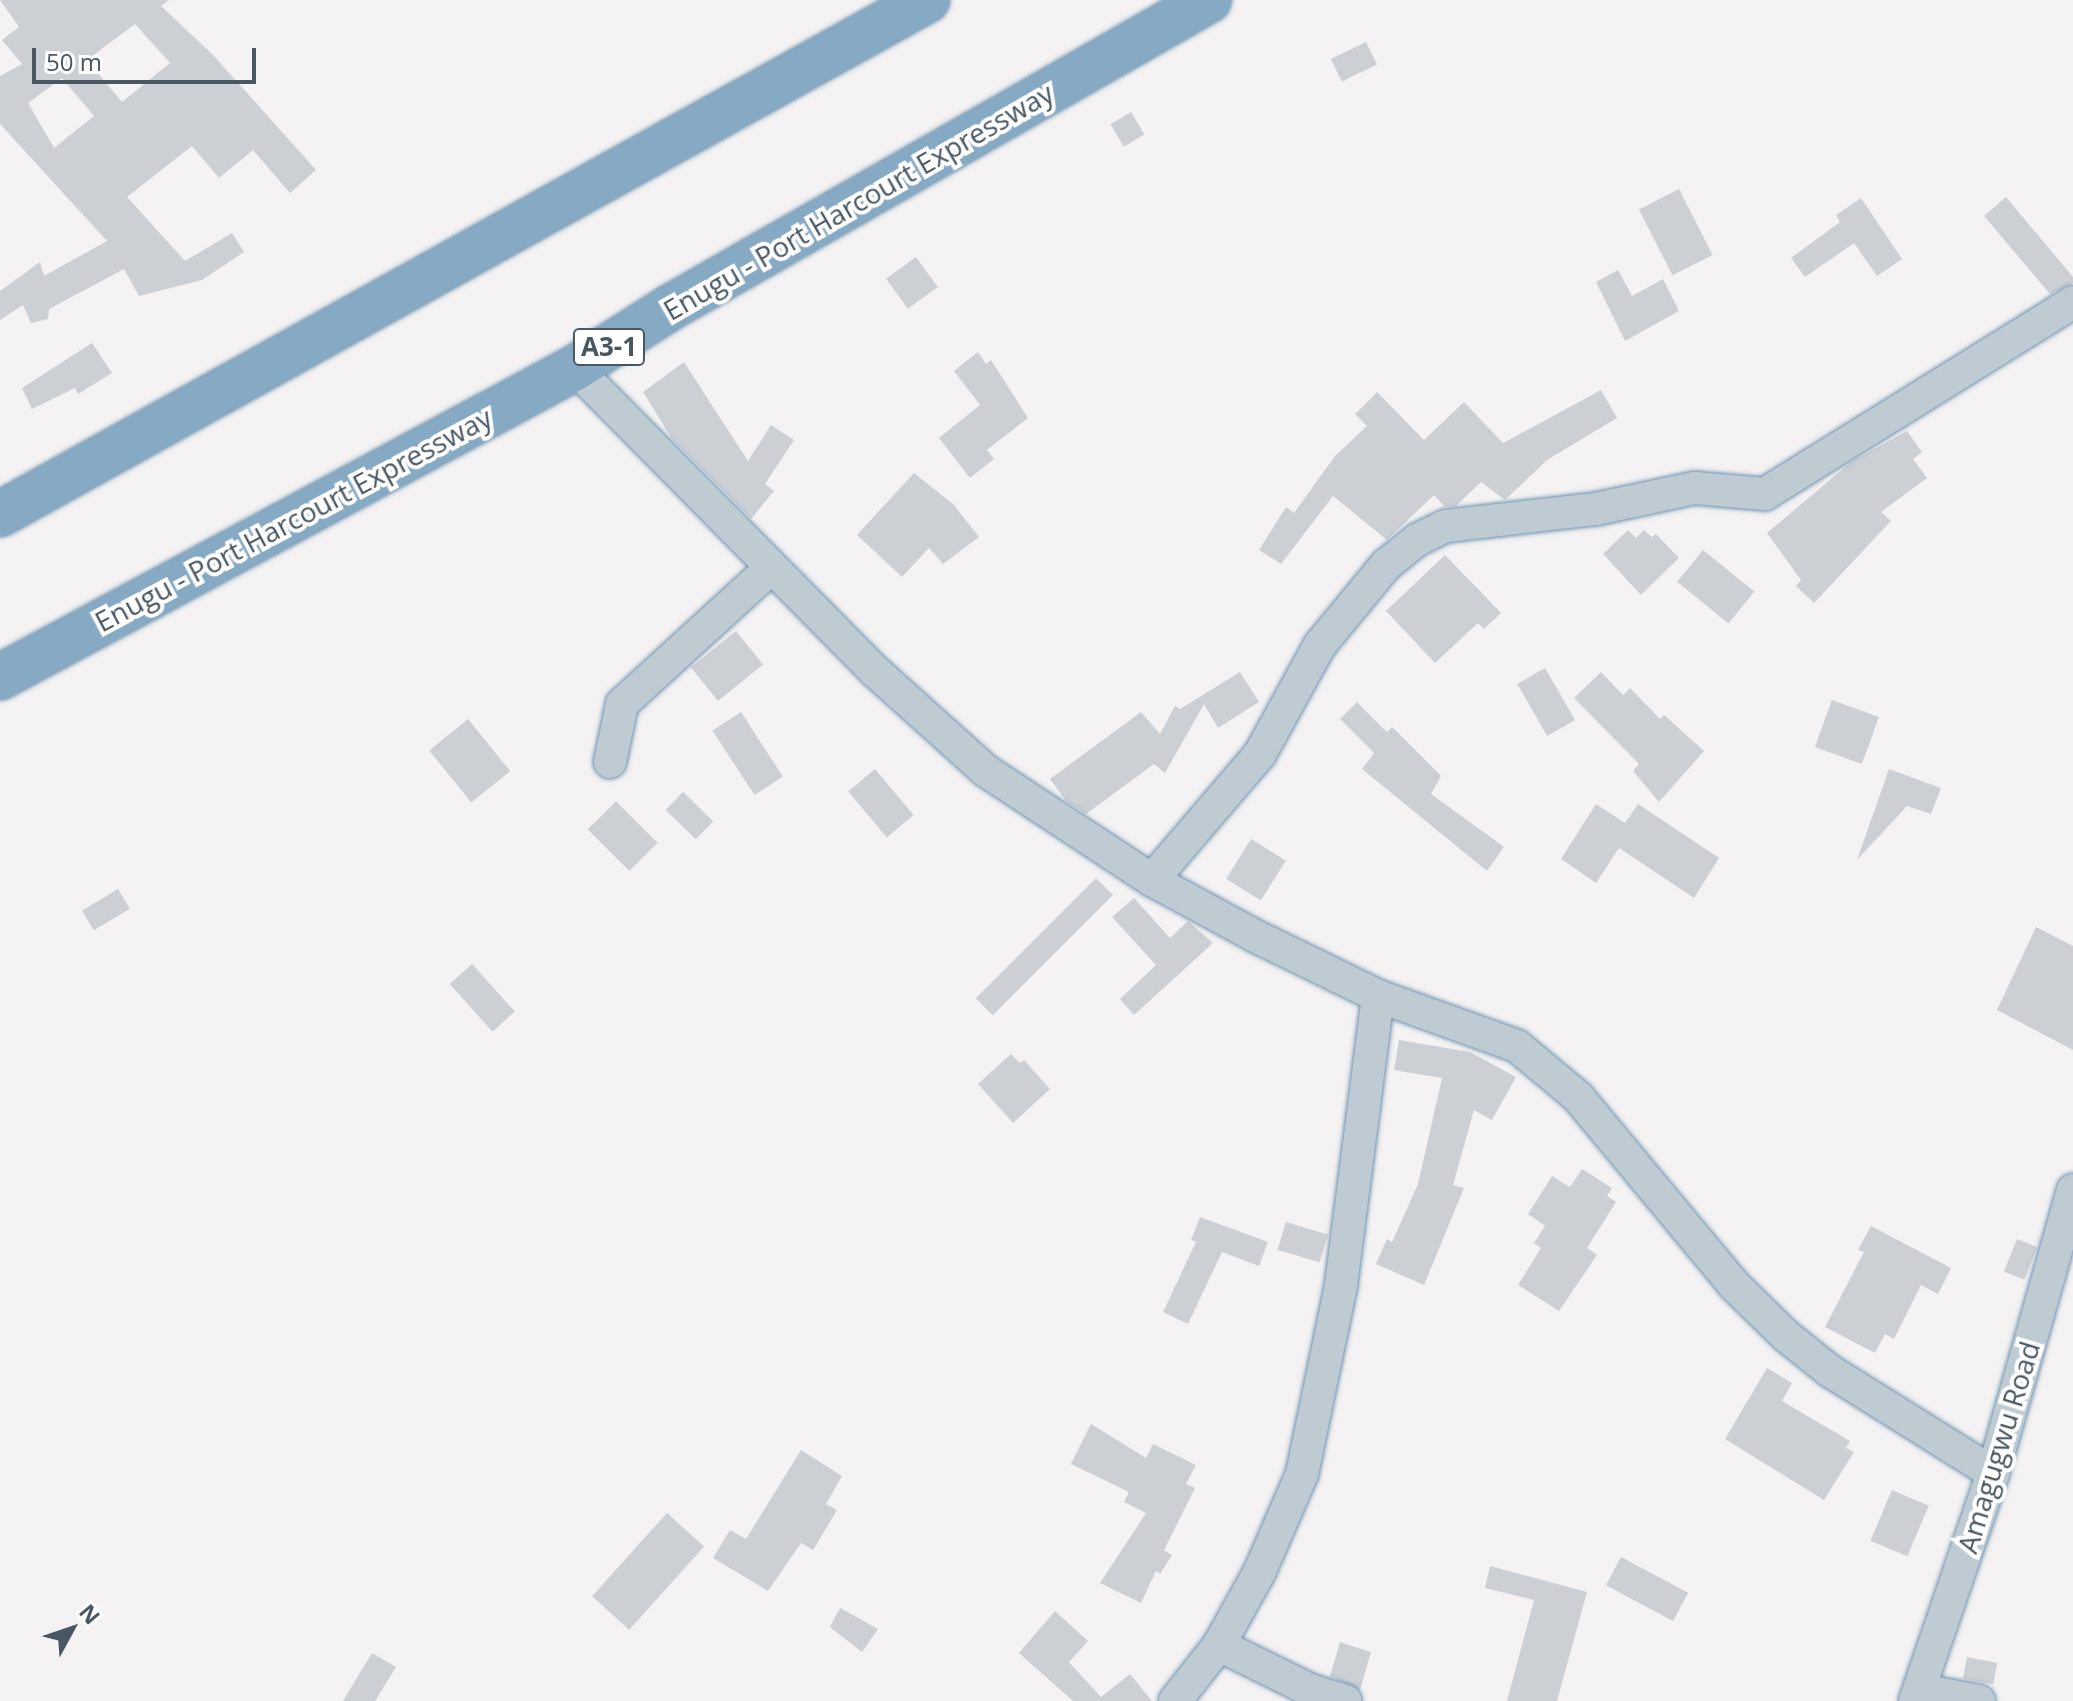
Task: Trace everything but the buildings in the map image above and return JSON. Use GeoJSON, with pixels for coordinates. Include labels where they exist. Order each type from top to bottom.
{"type":"FeatureCollection","features":[{"type":"Feature","properties":{"kind":"highway"},"geometry":{"type":"LineString","coordinates":[[0,514],[927,0]]}},
{"type":"Feature","properties":{"kind":"highway","name":"Enugu - Port Harcourt Expressway"},"geometry":{"type":"LineString","coordinates":[[0,677],[575,368],[671,307],[1209,0]]}},
{"type":"Feature","properties":{"kind":"street"},"geometry":{"type":"LineString","coordinates":[[1152,880],[1260,754],[1320,645],[1386,565],[1417,540],[1446,526],[1596,509],[1694,488],[1765,494],[2073,302]]}},
{"type":"Feature","properties":{"kind":"street"},"geometry":{"type":"LineString","coordinates":[[575,368],[771,568],[954,745],[1026,799],[1152,880],[1378,996],[1498,1035],[1548,1068],[1734,1285],[1785,1335],[1830,1371],[1993,1473]]}},
{"type":"Feature","properties":{"kind":"street"},"geometry":{"type":"LineString","coordinates":[[610,762],[622,704],[771,568]]}},
{"type":"Feature","properties":{"kind":"street"},"geometry":{"type":"LineString","coordinates":[[1175,1701],[1219,1645],[1260,1571],[1302,1474],[1341,1285],[1378,996]]}},
{"type":"Feature","properties":{"kind":"street","name":"Amagugwu Road"},"geometry":{"type":"LineString","coordinates":[[1918,1695],[1993,1473],[2067,1226],[2073,1190]]}},
{"type":"Feature","properties":{"kind":"street"},"geometry":{"type":"LineString","coordinates":[[1219,1645],[1310,1690],[1345,1701]]}},
{"type":"Feature","properties":{"kind":"street"},"geometry":{"type":"LineString","coordinates":[[1918,1695],[1979,1701]]}}]}
